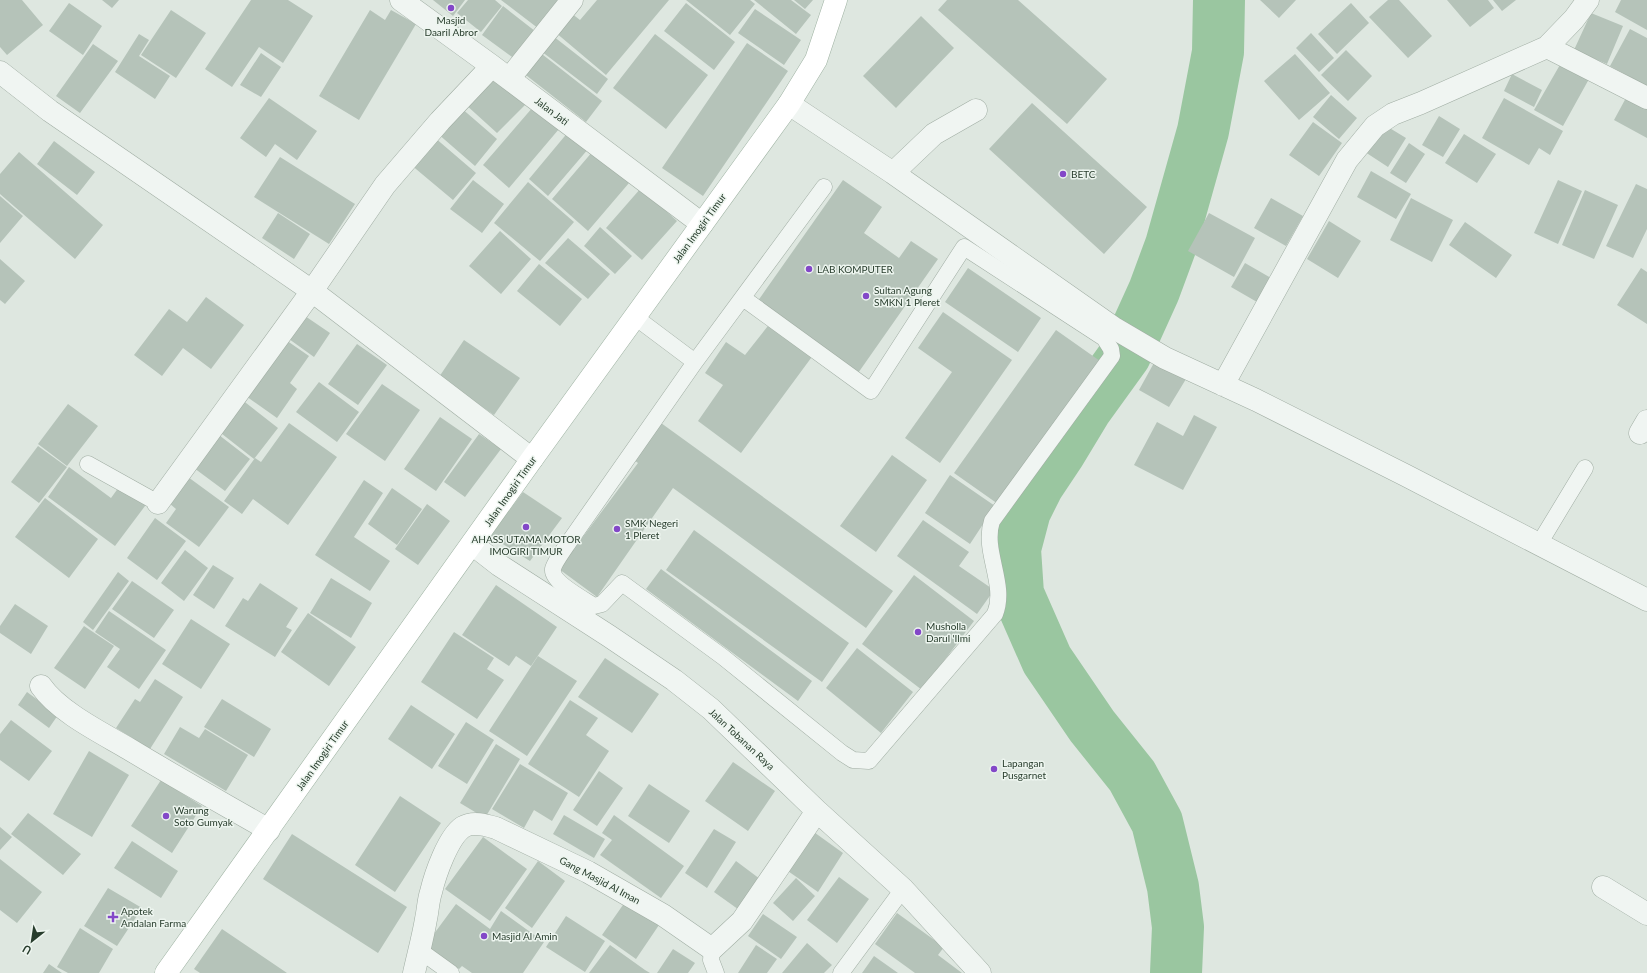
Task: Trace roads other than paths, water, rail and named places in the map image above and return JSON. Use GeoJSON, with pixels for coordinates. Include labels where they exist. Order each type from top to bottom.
{"type":"FeatureCollection","features":[{"type":"Feature","properties":{"kind":"main road","name":"Jalan Imogiri Timur"},"geometry":{"type":"LineString","coordinates":[[166,973],[532,459],[789,104],[816,60],[836,0]]}},
{"type":"Feature","properties":{"kind":"street","name":"Jalan Jati"},"geometry":{"type":"LineString","coordinates":[[401,0],[492,66],[702,224]]}},
{"type":"Feature","properties":{"kind":"street"},"geometry":{"type":"LineString","coordinates":[[509,79],[572,0]]}},
{"type":"Feature","properties":{"kind":"street"},"geometry":{"type":"LineString","coordinates":[[1223,385],[1347,160],[1375,126],[1393,114],[1422,103],[1547,47],[1574,19],[1588,0]]}},
{"type":"Feature","properties":{"kind":"street"},"geometry":{"type":"LineString","coordinates":[[1547,47],[1647,98]]}},
{"type":"Feature","properties":{"kind":"street"},"geometry":{"type":"LineString","coordinates":[[158,503],[312,291],[385,185],[440,121],[492,66]]}},
{"type":"Feature","properties":{"kind":"street"},"geometry":{"type":"LineString","coordinates":[[0,72],[50,111],[312,291],[532,459]]}},
{"type":"Feature","properties":{"kind":"street"},"geometry":{"type":"LineString","coordinates":[[789,104],[892,173],[1114,328],[1165,358],[1405,474],[1647,600]]}},
{"type":"Feature","properties":{"kind":"street"},"geometry":{"type":"LineString","coordinates":[[892,173],[934,134],[976,110]]}},
{"type":"Feature","properties":{"kind":"street","name":"Jalan Tobanan Raya"},"geometry":{"type":"LineString","coordinates":[[472,544],[499,565],[674,680],[711,709],[817,811],[903,889],[979,972]]}},
{"type":"Feature","properties":{"kind":"street"},"geometry":{"type":"LineString","coordinates":[[41,686],[58,704],[90,726],[269,830]]}},
{"type":"Feature","properties":{"kind":"street"},"geometry":{"type":"LineString","coordinates":[[712,949],[742,921],[817,811]]}},
{"type":"Feature","properties":{"kind":"street","name":"Gang Masjid Al Iman"},"geometry":{"type":"LineString","coordinates":[[414,973],[431,892],[445,852],[458,831],[464,826],[473,824],[496,828],[588,872],[663,915],[712,949]]}},
{"type":"Feature","properties":{"kind":"street"},"geometry":{"type":"LineString","coordinates":[[1603,887],[1647,914]]}},
{"type":"Feature","properties":{"kind":"lane"},"geometry":{"type":"LineString","coordinates":[[743,298],[871,391],[964,247],[1104,338],[1111,349],[1112,356],[992,521],[989,532],[999,598],[995,614],[869,761],[853,760],[842,753],[723,656],[622,583],[602,604],[594,606],[560,583],[554,577],[553,569],[569,542],[695,362],[824,187]]}},
{"type":"Feature","properties":{"kind":"lane"},"geometry":{"type":"LineString","coordinates":[[635,317],[695,362]]}},
{"type":"Feature","properties":{"kind":"lane"},"geometry":{"type":"LineString","coordinates":[[88,464],[158,503]]}},
{"type":"Feature","properties":{"kind":"lane"},"geometry":{"type":"LineString","coordinates":[[1539,544],[1585,468]]}},
{"type":"Feature","properties":{"kind":"lane"},"geometry":{"type":"LineString","coordinates":[[840,973],[903,889]]}},
{"type":"Feature","properties":{"kind":"lane"},"geometry":{"type":"LineString","coordinates":[[712,949],[711,960],[716,973]]}},
{"type":"Feature","properties":{"kind":"lane"},"geometry":{"type":"LineString","coordinates":[[419,950],[451,973]]}},
{"type":"Feature","properties":{"kind":"waterway"},"geometry":{"type":"LineString","coordinates":[[1176,973],[1178,927],[1173,887],[1157,822],[1132,776],[1092,726],[1047,660],[1018,594],[1015,549],[1025,511],[1038,485],[1086,409],[1125,355],[1154,291],[1171,245],[1203,131],[1218,52],[1219,0]]}},
{"type":"Feature","properties":{"kind":"place","name":"Masjid Daaril Abror"},"geometry":{"type":"Point","coordinates":[451,8]}},
{"type":"Feature","properties":{"kind":"place","name":"BETC"},"geometry":{"type":"Point","coordinates":[1063,174]}},
{"type":"Feature","properties":{"kind":"place","name":"LAB KOMPUTER"},"geometry":{"type":"Point","coordinates":[809,269]}},
{"type":"Feature","properties":{"kind":"place","name":"Sultan Agung SMKN 1 Pleret"},"geometry":{"type":"Point","coordinates":[866,296]}},
{"type":"Feature","properties":{"kind":"place","name":"AHASS UTAMA MOTOR IMOGIRI TIMUR"},"geometry":{"type":"Point","coordinates":[526,527]}},
{"type":"Feature","properties":{"kind":"place","name":"SMK Negeri 1 Pleret"},"geometry":{"type":"Point","coordinates":[617,529]}},
{"type":"Feature","properties":{"kind":"place","name":"Musholla Darul 'Ilmi"},"geometry":{"type":"Point","coordinates":[918,632]}},
{"type":"Feature","properties":{"kind":"place","name":"Lapangan Pusgarnet"},"geometry":{"type":"Point","coordinates":[994,769]}},
{"type":"Feature","properties":{"kind":"place","name":"Warung Soto Gumyak"},"geometry":{"type":"Point","coordinates":[166,816]}},
{"type":"Feature","properties":{"kind":"place","name":"Apotek Andalan Farma"},"geometry":{"type":"Point","coordinates":[113,917]}},
{"type":"Feature","properties":{"kind":"place","name":"Masjid Al Amin"},"geometry":{"type":"Point","coordinates":[484,936]}}]}
